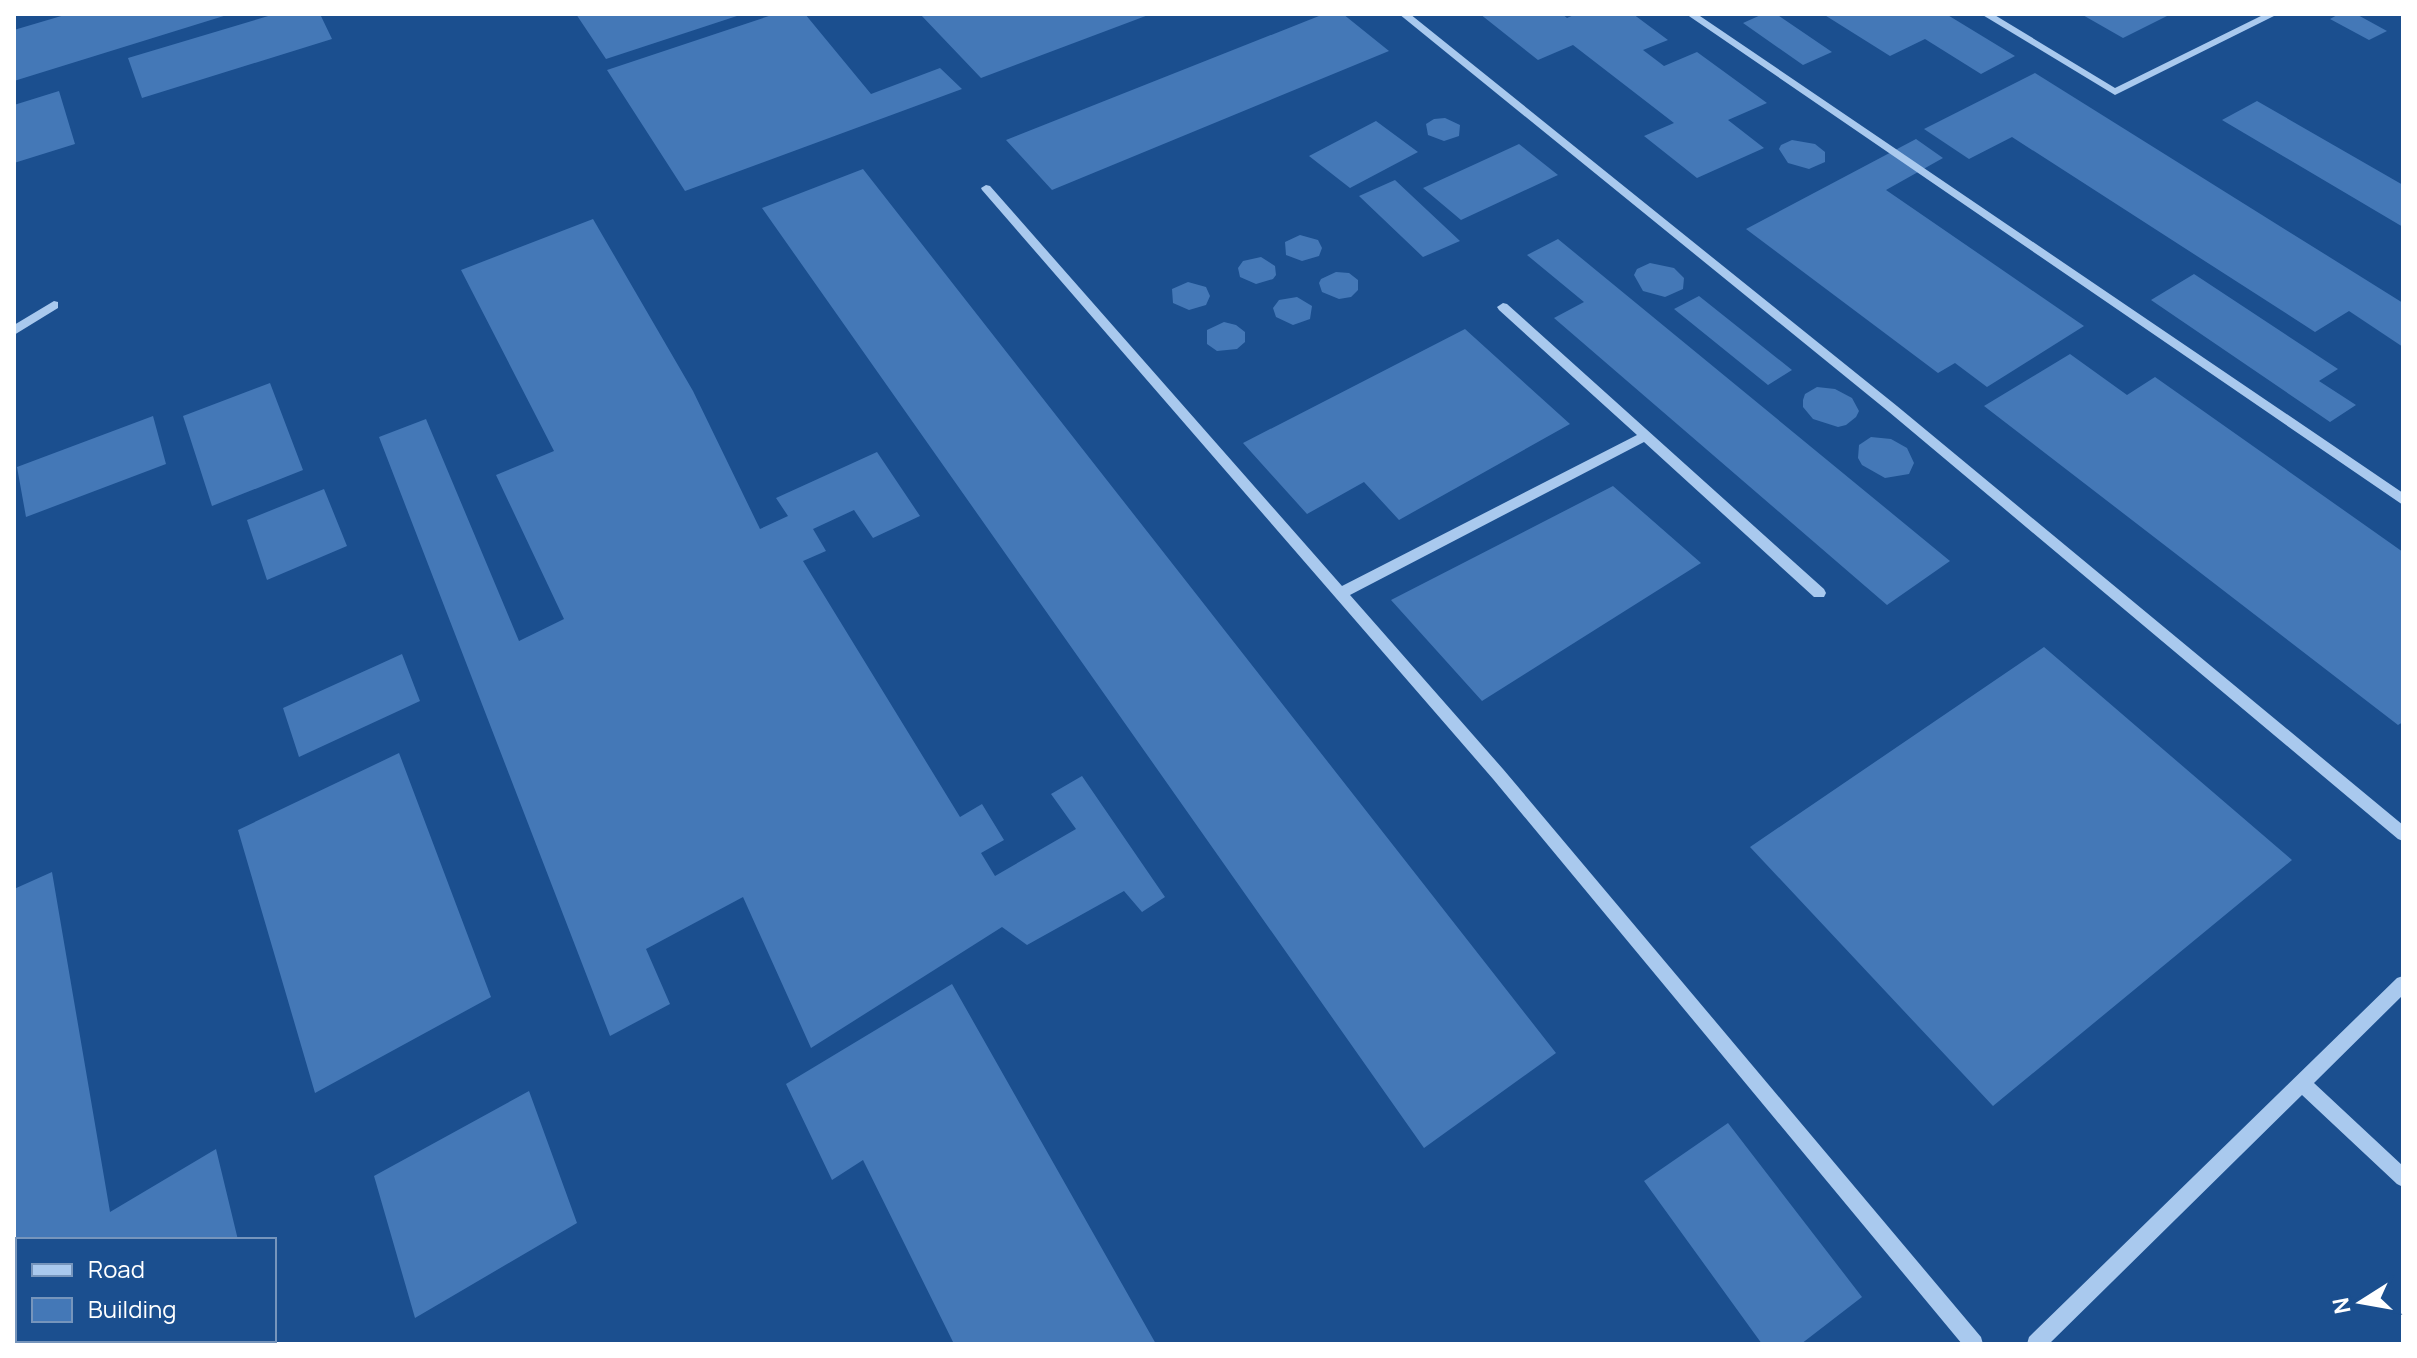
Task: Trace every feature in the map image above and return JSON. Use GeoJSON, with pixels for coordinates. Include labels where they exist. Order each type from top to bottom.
{"type":"FeatureCollection","features":[{"type":"Feature","properties":{"kind":"lane"},"geometry":{"type":"LineString","coordinates":[[1404,14],[1893,409],[2403,834]]}},
{"type":"Feature","properties":{"kind":"lane"},"geometry":{"type":"LineString","coordinates":[[1691,14],[2403,500]]}},
{"type":"Feature","properties":{"kind":"lane"},"geometry":{"type":"LineString","coordinates":[[1986,14],[2115,92],[2273,14]]}},
{"type":"Feature","properties":{"kind":"lane"},"geometry":{"type":"LineString","coordinates":[[986,188],[1498,774],[1974,1344]]}},
{"type":"Feature","properties":{"kind":"lane"},"geometry":{"type":"LineString","coordinates":[[14,331],[54,305]]}},
{"type":"Feature","properties":{"kind":"lane"},"geometry":{"type":"LineString","coordinates":[[1503,307],[1819,593]]}},
{"type":"Feature","properties":{"kind":"lane"},"geometry":{"type":"LineString","coordinates":[[1340,594],[1644,437]]}},
{"type":"Feature","properties":{"kind":"lane"},"geometry":{"type":"LineString","coordinates":[[2036,1344],[2403,984]]}},
{"type":"Feature","properties":{"kind":"lane"},"geometry":{"type":"LineString","coordinates":[[2302,1083],[2403,1178]]}},
{"type":"Feature","properties":{"kind":"building"},"geometry":{"type":"Polygon","coordinates":[[[68,14],[227,15],[14,81],[14,30],[68,14]]]}},
{"type":"Feature","properties":{"kind":"building"},"geometry":{"type":"Polygon","coordinates":[[[275,14],[320,14],[332,39],[142,98],[128,58],[275,14]]]}},
{"type":"Feature","properties":{"kind":"building"},"geometry":{"type":"Polygon","coordinates":[[[576,14],[740,14],[740,15],[606,59],[576,14]]]}},
{"type":"Feature","properties":{"kind":"building"},"geometry":{"type":"Polygon","coordinates":[[[775,14],[805,14],[871,94],[940,68],[962,89],[685,191],[607,70],[775,14]]]}},
{"type":"Feature","properties":{"kind":"building"},"geometry":{"type":"Polygon","coordinates":[[[920,14],[1151,14],[981,78],[920,14]]]}},
{"type":"Feature","properties":{"kind":"building"},"geometry":{"type":"Polygon","coordinates":[[[1324,14],[1343,14],[1389,51],[1052,190],[1006,140],[1324,14]]]}},
{"type":"Feature","properties":{"kind":"building"},"geometry":{"type":"Polygon","coordinates":[[[1480,14],[1562,14],[1567,18],[1576,14],[1633,14],[1668,40],[1643,50],[1664,66],[1697,52],[1767,103],[1728,120],[1764,148],[1697,178],[1644,136],[1674,123],[1573,45],[1538,60],[1480,14]]]}},
{"type":"Feature","properties":{"kind":"building"},"geometry":{"type":"Polygon","coordinates":[[[1763,14],[1776,14],[1832,52],[1803,65],[1743,23],[1763,14]]]}},
{"type":"Feature","properties":{"kind":"building"},"geometry":{"type":"Polygon","coordinates":[[[1823,14],[1946,14],[2015,56],[1981,74],[1925,39],[1890,56],[1823,14]]]}},
{"type":"Feature","properties":{"kind":"building"},"geometry":{"type":"Polygon","coordinates":[[[2081,14],[2171,14],[2123,38],[2081,14]]]}},
{"type":"Feature","properties":{"kind":"building"},"geometry":{"type":"Polygon","coordinates":[[[2339,14],[2356,14],[2387,31],[2369,40],[2330,19],[2339,14]]]}},
{"type":"Feature","properties":{"kind":"building"},"geometry":{"type":"Polygon","coordinates":[[[2035,73],[2403,303],[2403,347],[2349,311],[2315,332],[2012,137],[1969,159],[1924,129],[2035,73]]]}},
{"type":"Feature","properties":{"kind":"building"},"geometry":{"type":"Polygon","coordinates":[[[59,91],[75,144],[14,163],[14,105],[59,91]]]}},
{"type":"Feature","properties":{"kind":"building"},"geometry":{"type":"Polygon","coordinates":[[[2257,101],[2403,185],[2403,227],[2222,120],[2257,101]]]}},
{"type":"Feature","properties":{"kind":"building"},"geometry":{"type":"Polygon","coordinates":[[[1445,118],[1460,125],[1459,136],[1444,141],[1428,135],[1426,124],[1445,118]]]}},
{"type":"Feature","properties":{"kind":"building"},"geometry":{"type":"Polygon","coordinates":[[[1376,121],[1418,152],[1350,188],[1309,156],[1376,121]]]}},
{"type":"Feature","properties":{"kind":"building"},"geometry":{"type":"Polygon","coordinates":[[[1916,139],[1943,158],[1886,190],[2084,326],[1987,387],[1955,363],[1938,373],[1746,229],[1916,139]]]}},
{"type":"Feature","properties":{"kind":"building"},"geometry":{"type":"Polygon","coordinates":[[[1792,140],[1815,144],[1825,152],[1825,162],[1809,169],[1788,163],[1779,149],[1792,140]]]}},
{"type":"Feature","properties":{"kind":"building"},"geometry":{"type":"Polygon","coordinates":[[[1519,144],[1558,175],[1461,220],[1423,188],[1519,144]]]}},
{"type":"Feature","properties":{"kind":"building"},"geometry":{"type":"Polygon","coordinates":[[[863,169],[1556,1053],[1424,1148],[762,208],[863,169]]]}},
{"type":"Feature","properties":{"kind":"building"},"geometry":{"type":"Polygon","coordinates":[[[1395,180],[1460,241],[1423,257],[1359,196],[1395,180]]]}},
{"type":"Feature","properties":{"kind":"building"},"geometry":{"type":"Polygon","coordinates":[[[593,219],[693,391],[760,529],[788,516],[776,498],[877,452],[920,516],[873,538],[854,510],[813,529],[826,551],[803,561],[960,817],[982,804],[1004,840],[981,853],[995,876],[1076,829],[1051,794],[1082,776],[1165,897],[1142,912],[1124,891],[1027,945],[1002,927],[811,1048],[743,897],[646,949],[670,1004],[610,1036],[379,437],[426,419],[519,641],[564,619],[496,475],[554,451],[461,270],[593,219]]]}},
{"type":"Feature","properties":{"kind":"building"},"geometry":{"type":"Polygon","coordinates":[[[1300,235],[1318,240],[1322,248],[1319,256],[1302,261],[1286,255],[1285,242],[1300,235]]]}},
{"type":"Feature","properties":{"kind":"building"},"geometry":{"type":"Polygon","coordinates":[[[1558,239],[1950,561],[1887,605],[1554,318],[1584,302],[1527,255],[1558,239]]]}},
{"type":"Feature","properties":{"kind":"building"},"geometry":{"type":"Polygon","coordinates":[[[1261,257],[1275,266],[1273,279],[1256,284],[1240,277],[1238,268],[1243,261],[1261,257]]]}},
{"type":"Feature","properties":{"kind":"building"},"geometry":{"type":"Polygon","coordinates":[[[1650,263],[1674,268],[1684,278],[1683,289],[1665,297],[1643,291],[1634,275],[1637,269],[1650,263]]]}},
{"type":"Feature","properties":{"kind":"building"},"geometry":{"type":"Polygon","coordinates":[[[1336,272],[1349,273],[1358,280],[1358,290],[1351,297],[1339,299],[1322,292],[1321,279],[1336,272]]]}},
{"type":"Feature","properties":{"kind":"building"},"geometry":{"type":"Polygon","coordinates":[[[2194,274],[2338,369],[2319,381],[2356,405],[2330,422],[2151,300],[2194,274]]]}},
{"type":"Feature","properties":{"kind":"building"},"geometry":{"type":"Polygon","coordinates":[[[1188,282],[1206,287],[1210,296],[1206,305],[1189,310],[1173,303],[1172,289],[1188,282]]]}},
{"type":"Feature","properties":{"kind":"building"},"geometry":{"type":"Polygon","coordinates":[[[1699,296],[1792,370],[1768,385],[1674,309],[1699,296]]]}},
{"type":"Feature","properties":{"kind":"building"},"geometry":{"type":"Polygon","coordinates":[[[1297,297],[1312,306],[1310,319],[1293,325],[1276,317],[1273,308],[1279,300],[1297,297]]]}},
{"type":"Feature","properties":{"kind":"building"},"geometry":{"type":"Polygon","coordinates":[[[1224,322],[1236,325],[1245,332],[1245,342],[1237,349],[1217,351],[1207,344],[1207,330],[1224,322]]]}},
{"type":"Feature","properties":{"kind":"building"},"geometry":{"type":"Polygon","coordinates":[[[1465,329],[1570,424],[1399,520],[1364,482],[1307,514],[1243,443],[1465,329]]]}},
{"type":"Feature","properties":{"kind":"building"},"geometry":{"type":"Polygon","coordinates":[[[2070,354],[2127,395],[2155,377],[2403,552],[2403,722],[2398,725],[1984,406],[2070,354]]]}},
{"type":"Feature","properties":{"kind":"building"},"geometry":{"type":"Polygon","coordinates":[[[270,383],[303,470],[212,506],[183,416],[270,383]]]}},
{"type":"Feature","properties":{"kind":"building"},"geometry":{"type":"Polygon","coordinates":[[[1817,387],[1835,389],[1852,398],[1859,411],[1856,417],[1838,427],[1813,419],[1803,407],[1803,400],[1805,394],[1817,387]]]}},
{"type":"Feature","properties":{"kind":"building"},"geometry":{"type":"Polygon","coordinates":[[[153,416],[166,464],[26,517],[17,467],[153,416]]]}},
{"type":"Feature","properties":{"kind":"building"},"geometry":{"type":"Polygon","coordinates":[[[1871,437],[1891,439],[1907,448],[1914,463],[1909,474],[1885,478],[1862,465],[1858,458],[1859,445],[1871,437]]]}},
{"type":"Feature","properties":{"kind":"building"},"geometry":{"type":"Polygon","coordinates":[[[1613,486],[1701,563],[1482,701],[1391,600],[1613,486]]]}},
{"type":"Feature","properties":{"kind":"building"},"geometry":{"type":"Polygon","coordinates":[[[324,489],[347,546],[267,580],[247,520],[324,489]]]}},
{"type":"Feature","properties":{"kind":"building"},"geometry":{"type":"Polygon","coordinates":[[[2044,647],[2292,860],[1993,1106],[1750,847],[2044,647]]]}},
{"type":"Feature","properties":{"kind":"building"},"geometry":{"type":"Polygon","coordinates":[[[402,654],[420,701],[299,757],[283,708],[402,654]]]}},
{"type":"Feature","properties":{"kind":"building"},"geometry":{"type":"Polygon","coordinates":[[[399,753],[491,997],[315,1093],[238,830],[399,753]]]}},
{"type":"Feature","properties":{"kind":"building"},"geometry":{"type":"Polygon","coordinates":[[[52,872],[110,1212],[216,1149],[238,1238],[16,1238],[16,1342],[264,1344],[14,1344],[14,889],[52,872]]]}},
{"type":"Feature","properties":{"kind":"building"},"geometry":{"type":"Polygon","coordinates":[[[952,984],[1156,1344],[954,1344],[863,1160],[832,1180],[786,1084],[952,984]]]}},
{"type":"Feature","properties":{"kind":"building"},"geometry":{"type":"Polygon","coordinates":[[[529,1091],[577,1223],[415,1318],[374,1176],[529,1091]]]}},
{"type":"Feature","properties":{"kind":"building"},"geometry":{"type":"Polygon","coordinates":[[[1728,1123],[1862,1297],[1801,1344],[1762,1344],[1644,1181],[1728,1123]]]}}]}
